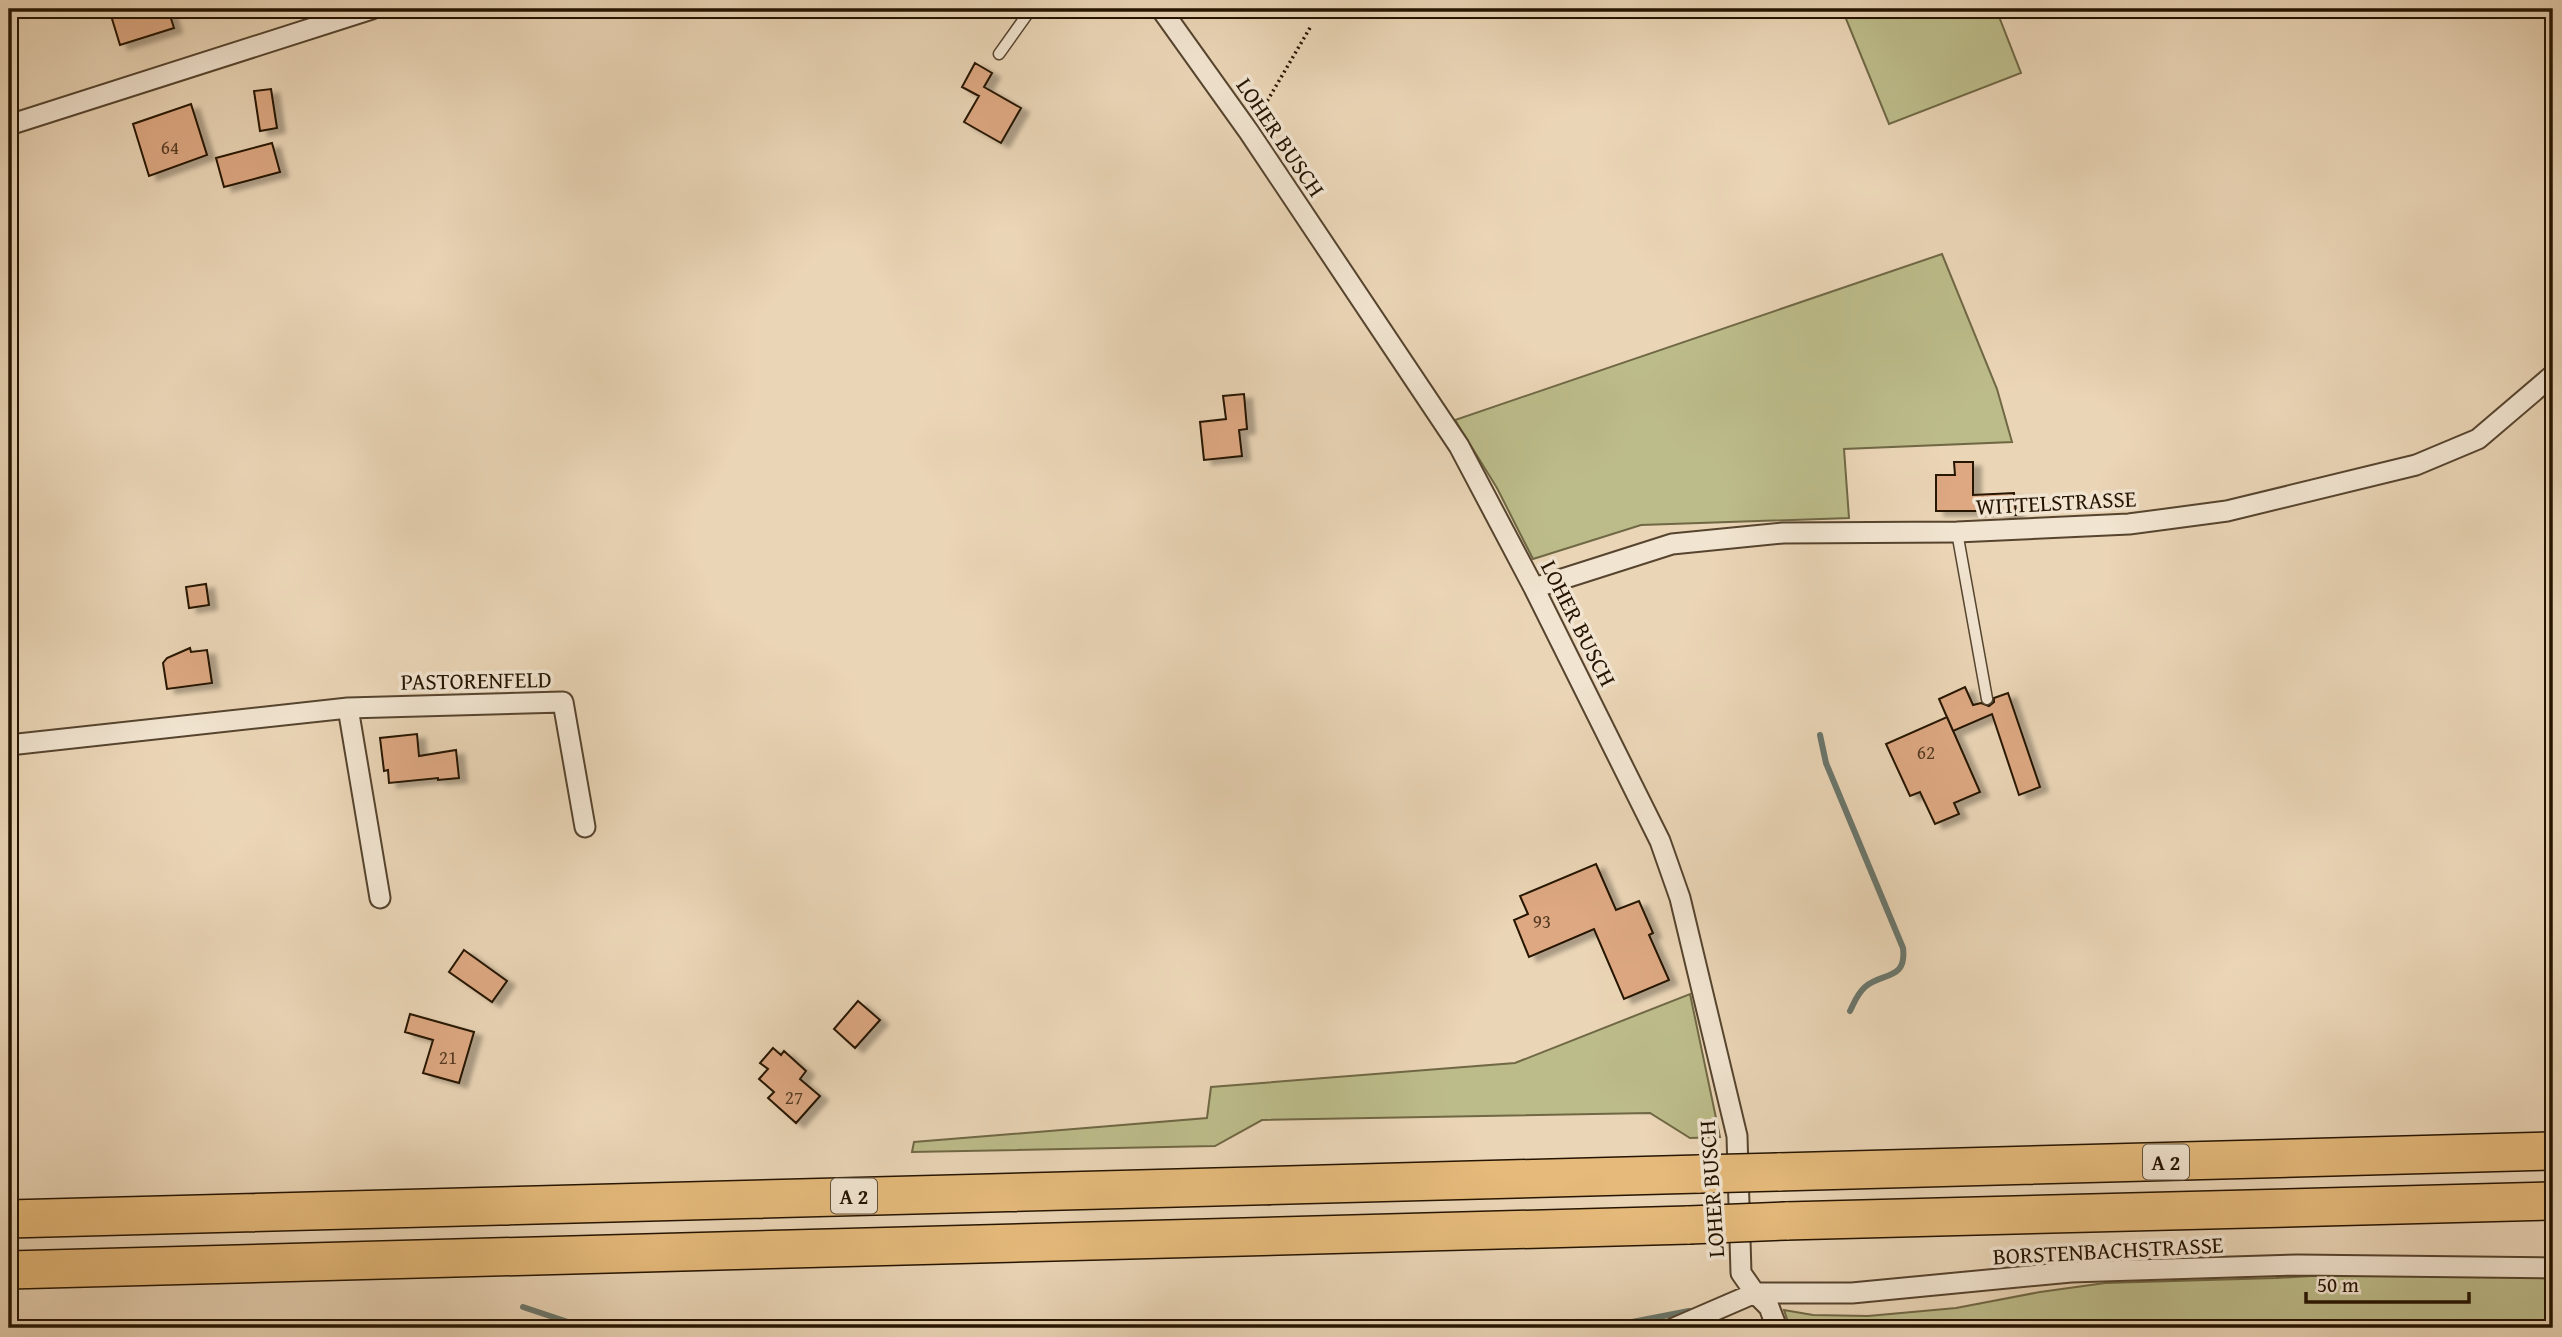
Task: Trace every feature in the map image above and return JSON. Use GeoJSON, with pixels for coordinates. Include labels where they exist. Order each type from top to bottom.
{"type":"FeatureCollection","features":[{"type":"Feature","properties":{"kind":"highway","name":"A 2"},"geometry":{"type":"LineString","coordinates":[[9,1219],[2553,1151]]}},
{"type":"Feature","properties":{"kind":"highway","name":"A 2"},"geometry":{"type":"LineString","coordinates":[[9,1270],[2553,1201]]}},
{"type":"Feature","properties":{"kind":"street"},"geometry":{"type":"LineString","coordinates":[[9,124],[372,9]]}},
{"type":"Feature","properties":{"kind":"street","name":"LOHER BUSCH"},"geometry":{"type":"LineString","coordinates":[[1161,9],[1250,132],[1459,446],[1534,587],[1660,841],[1680,898],[1737,1136],[1741,1273],[1769,1307],[1777,1328]]}},
{"type":"Feature","properties":{"kind":"street","name":"WITTELSTRASSE"},"geometry":{"type":"LineString","coordinates":[[1534,587],[1672,544],[1783,533],[1957,532],[2129,524],[2227,511],[2416,465],[2478,439],[2553,374]]}},
{"type":"Feature","properties":{"kind":"street","name":"PASTORENFELD"},"geometry":{"type":"LineString","coordinates":[[9,745],[348,708],[563,702],[585,827]]}},
{"type":"Feature","properties":{"kind":"street"},"geometry":{"type":"LineString","coordinates":[[348,708],[380,898]]}},
{"type":"Feature","properties":{"kind":"street","name":"BORSTENBACHSTRASSE"},"geometry":{"type":"LineString","coordinates":[[1674,1328],[1755,1293],[1852,1293],[2084,1271],[2298,1265],[2553,1268]]}},
{"type":"Feature","properties":{"kind":"lane"},"geometry":{"type":"LineString","coordinates":[[999,54],[1031,9]]}},
{"type":"Feature","properties":{"kind":"lane"},"geometry":{"type":"LineString","coordinates":[[1957,532],[1987,699]]}},
{"type":"Feature","properties":{"kind":"path"},"geometry":{"type":"LineString","coordinates":[[1250,132],[1311,26]]}},
{"type":"Feature","properties":{"kind":"green space"},"geometry":{"type":"Polygon","coordinates":[[[1842,9],[1996,9],[2021,73],[1889,124],[1842,9]]]}},
{"type":"Feature","properties":{"kind":"green space"},"geometry":{"type":"Polygon","coordinates":[[[1942,254],[1997,389],[2012,442],[1844,449],[1849,518],[1641,525],[1533,559],[1497,488],[1455,420],[1942,254]]]}},
{"type":"Feature","properties":{"kind":"green space"},"geometry":{"type":"Polygon","coordinates":[[[1690,994],[1720,1137],[1690,1138],[1650,1113],[1262,1120],[1215,1146],[912,1152],[914,1142],[1207,1118],[1211,1087],[1515,1063],[1690,994]]]}},
{"type":"Feature","properties":{"kind":"green space"},"geometry":{"type":"Polygon","coordinates":[[[2448,1268],[2553,1278],[2553,1328],[1790,1328],[1784,1310],[1813,1315],[1868,1316],[1956,1308],[2105,1283],[2276,1278],[2448,1268]]]}},
{"type":"Feature","properties":{"kind":"building"},"geometry":{"type":"Polygon","coordinates":[[[109,9],[168,9],[174,28],[120,45],[109,9]]]}},
{"type":"Feature","properties":{"kind":"building"},"geometry":{"type":"Polygon","coordinates":[[[975,63],[992,73],[984,87],[1021,108],[1001,143],[964,122],[979,96],[962,87],[975,63]]]}},
{"type":"Feature","properties":{"kind":"building"},"geometry":{"type":"Polygon","coordinates":[[[271,89],[277,128],[260,131],[254,91],[271,89]]]}},
{"type":"Feature","properties":{"kind":"building"},"geometry":{"type":"Polygon","coordinates":[[[191,104],[207,155],[149,176],[133,124],[191,104]]]}},
{"type":"Feature","properties":{"kind":"building"},"geometry":{"type":"Polygon","coordinates":[[[272,143],[280,172],[224,187],[216,158],[272,143]]]}},
{"type":"Feature","properties":{"kind":"building"},"geometry":{"type":"Polygon","coordinates":[[[1244,394],[1247,429],[1239,430],[1242,456],[1204,460],[1200,422],[1226,419],[1223,396],[1244,394]]]}},
{"type":"Feature","properties":{"kind":"building"},"geometry":{"type":"Polygon","coordinates":[[[1954,462],[1973,462],[1973,495],[2014,493],[2016,515],[1999,515],[1999,511],[1936,511],[1936,475],[1955,475],[1954,462]]]}},
{"type":"Feature","properties":{"kind":"building"},"geometry":{"type":"Polygon","coordinates":[[[206,584],[209,605],[189,608],[186,587],[206,584]]]}},
{"type":"Feature","properties":{"kind":"building"},"geometry":{"type":"Polygon","coordinates":[[[190,648],[191,652],[207,650],[212,683],[167,689],[163,663],[167,658],[190,648]]]}},
{"type":"Feature","properties":{"kind":"building"},"geometry":{"type":"Polygon","coordinates":[[[1965,687],[1973,705],[1981,703],[1989,706],[1994,702],[1994,698],[2008,693],[2040,787],[2019,795],[1992,714],[1953,731],[1939,699],[1965,687]]]}},
{"type":"Feature","properties":{"kind":"building"},"geometry":{"type":"Polygon","coordinates":[[[1947,717],[1980,792],[1954,803],[1959,814],[1935,824],[1920,792],[1910,796],[1886,744],[1947,717]]]}},
{"type":"Feature","properties":{"kind":"building"},"geometry":{"type":"Polygon","coordinates":[[[417,734],[419,756],[456,750],[459,778],[389,783],[388,770],[384,771],[380,738],[417,734]]]}},
{"type":"Feature","properties":{"kind":"building"},"geometry":{"type":"Polygon","coordinates":[[[1596,864],[1616,910],[1639,901],[1653,933],[1649,935],[1669,980],[1624,999],[1594,929],[1529,957],[1514,920],[1528,914],[1520,896],[1596,864]]]}},
{"type":"Feature","properties":{"kind":"building"},"geometry":{"type":"Polygon","coordinates":[[[464,950],[507,981],[492,1002],[449,972],[464,950]]]}},
{"type":"Feature","properties":{"kind":"building"},"geometry":{"type":"Polygon","coordinates":[[[858,1001],[880,1020],[855,1048],[834,1029],[858,1001]]]}},
{"type":"Feature","properties":{"kind":"building"},"geometry":{"type":"Polygon","coordinates":[[[410,1014],[474,1032],[459,1083],[423,1073],[433,1040],[405,1032],[410,1014]]]}},
{"type":"Feature","properties":{"kind":"building"},"geometry":{"type":"Polygon","coordinates":[[[773,1048],[781,1055],[784,1051],[806,1071],[800,1079],[820,1096],[796,1123],[768,1098],[774,1092],[759,1079],[768,1069],[760,1063],[773,1048]]]}},
{"type":"Feature","properties":{"kind":"waterway"},"geometry":{"type":"LineString","coordinates":[[1820,735],[1826,763],[1903,948],[1903,959],[1897,971],[1865,987],[1850,1011]]}},
{"type":"Feature","properties":{"kind":"waterway"},"geometry":{"type":"LineString","coordinates":[[523,1307],[577,1325],[610,1328]]}},
{"type":"Feature","properties":{"kind":"waterway"},"geometry":{"type":"LineString","coordinates":[[1627,1323],[1689,1311]]}},
{"type":"Feature","properties":{"kind":"waterway"},"geometry":{"type":"LineString","coordinates":[[1568,1328],[1588,1324]]}}]}
